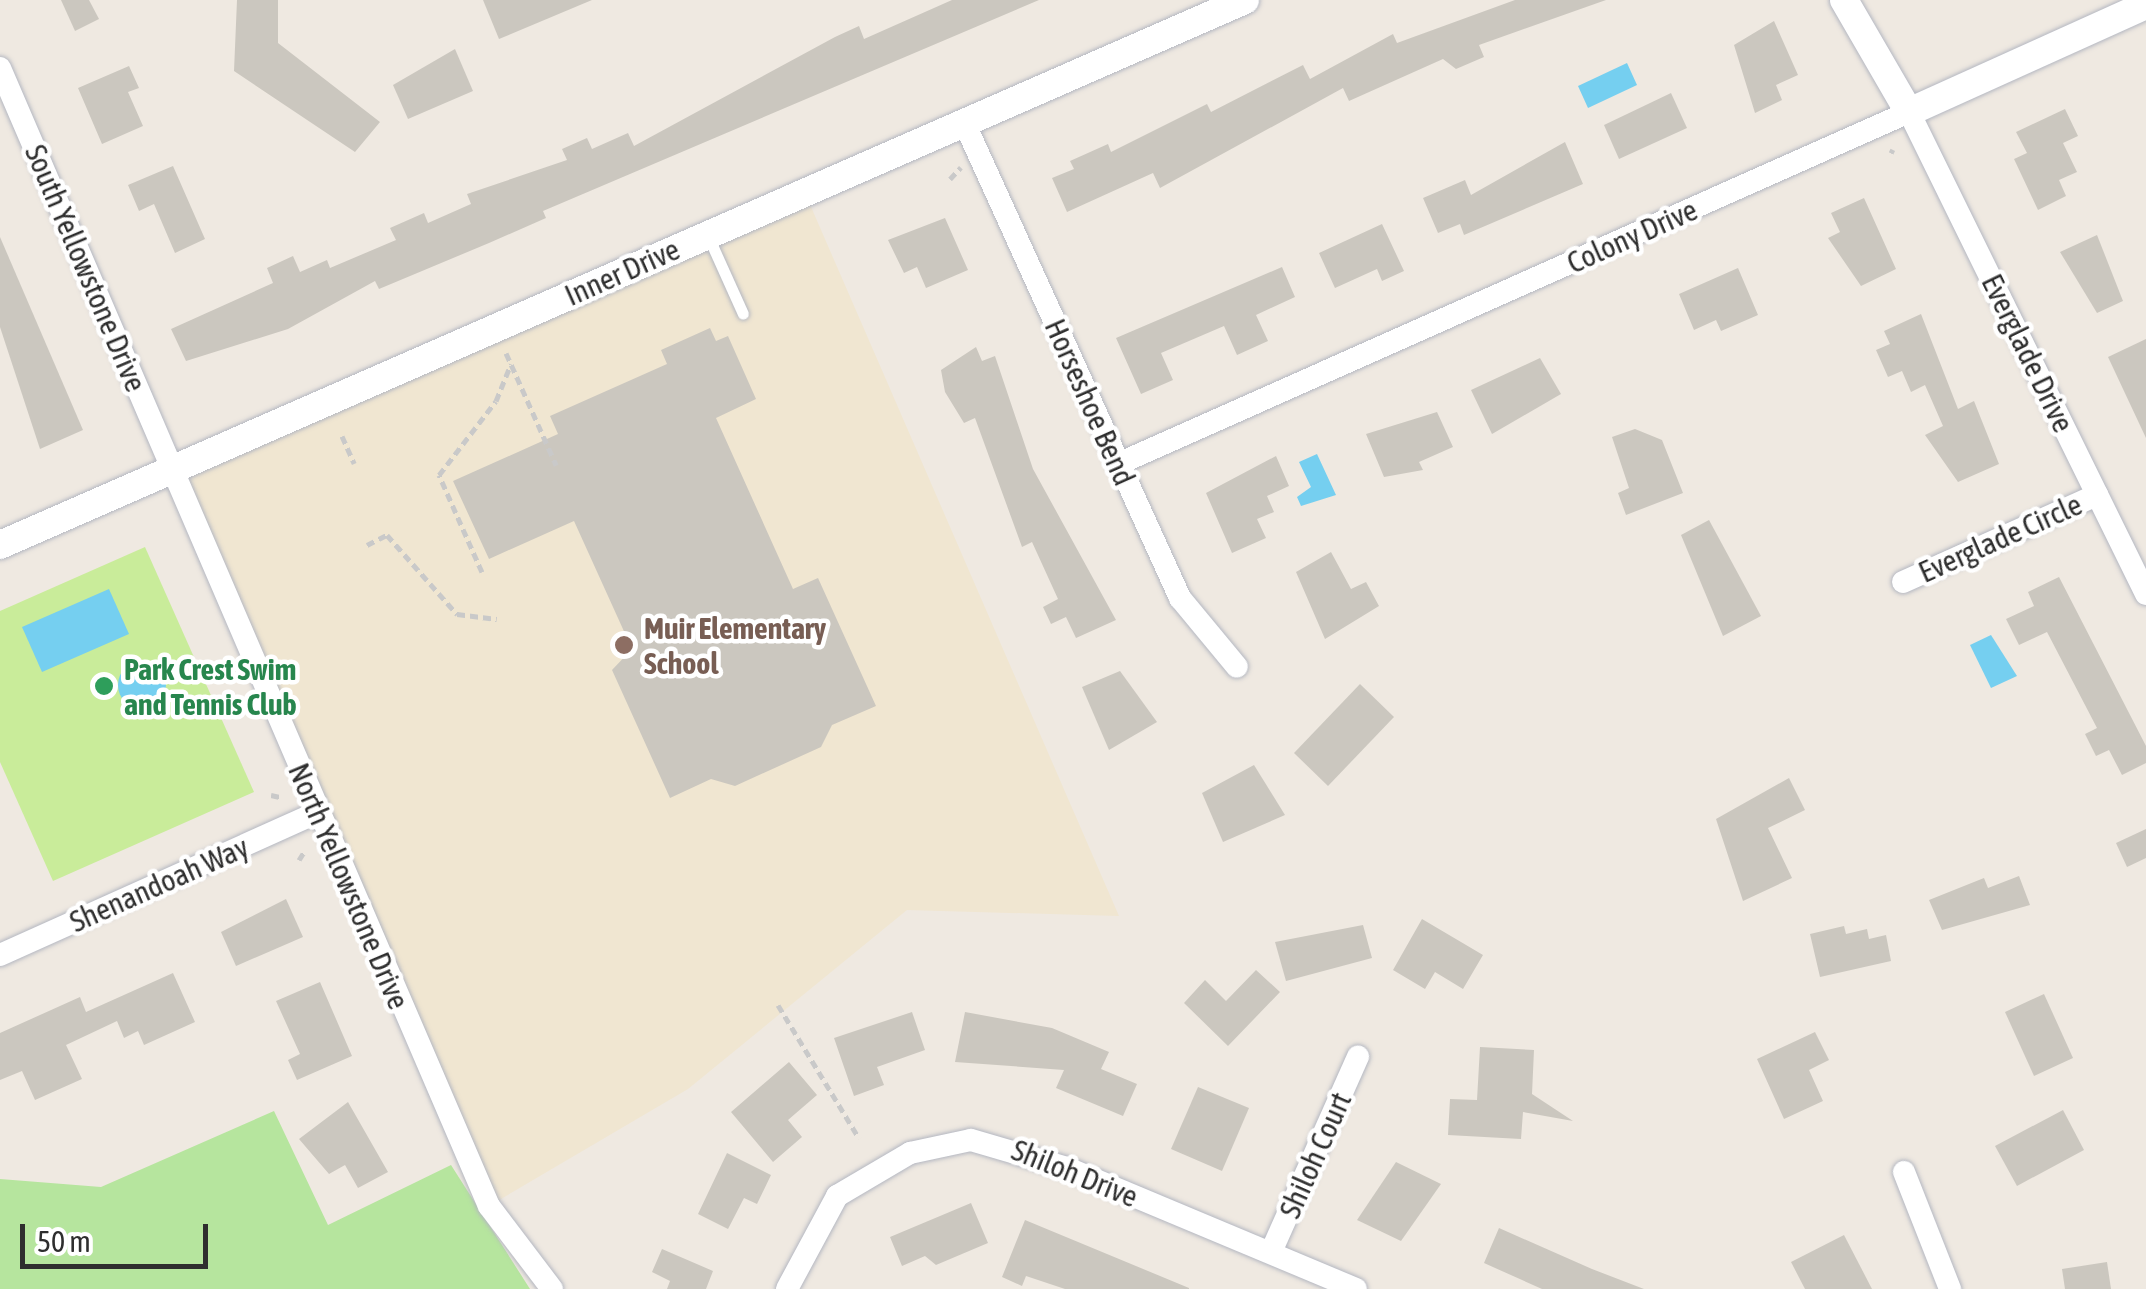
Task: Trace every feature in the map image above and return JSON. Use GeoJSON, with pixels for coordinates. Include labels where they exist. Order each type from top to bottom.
{"type":"FeatureCollection","features":[{"type":"Feature","properties":{"kind":"street"},"geometry":{"type":"LineString","coordinates":[[1844,0],[1909,112]]}},
{"type":"Feature","properties":{"kind":"street","name":"Inner Drive"},"geometry":{"type":"LineString","coordinates":[[0,545],[1230,3]]}},
{"type":"Feature","properties":{"kind":"street","name":"Colony Drive"},"geometry":{"type":"LineString","coordinates":[[1118,464],[2146,5]]}},
{"type":"Feature","properties":{"kind":"street","name":"South Yellowstone Drive"},"geometry":{"type":"LineString","coordinates":[[0,68],[171,468]]}},
{"type":"Feature","properties":{"kind":"street","name":"Everglade Drive"},"geometry":{"type":"LineString","coordinates":[[1909,112],[2146,594]]}},
{"type":"Feature","properties":{"kind":"street","name":"Horseshoe Bend"},"geometry":{"type":"LineString","coordinates":[[964,122],[1180,598],[1237,668]]}},
{"type":"Feature","properties":{"kind":"street","name":"North Yellowstone Drive"},"geometry":{"type":"LineString","coordinates":[[171,468],[489,1206],[552,1289]]}},
{"type":"Feature","properties":{"kind":"street","name":"Everglade Circle"},"geometry":{"type":"LineString","coordinates":[[1903,582],[2097,495]]}},
{"type":"Feature","properties":{"kind":"street","name":"Shenandoah Way"},"geometry":{"type":"LineString","coordinates":[[0,955],[318,812]]}},
{"type":"Feature","properties":{"kind":"street","name":"Shiloh Court"},"geometry":{"type":"LineString","coordinates":[[1271,1252],[1358,1057]]}},
{"type":"Feature","properties":{"kind":"street","name":"Shiloh Drive"},"geometry":{"type":"LineString","coordinates":[[787,1289],[822,1216],[854,1182],[910,1152],[971,1140],[999,1142],[1356,1289]]}},
{"type":"Feature","properties":{"kind":"street"},"geometry":{"type":"LineString","coordinates":[[1904,1172],[1950,1289]]}},
{"type":"Feature","properties":{"kind":"lane"},"geometry":{"type":"LineString","coordinates":[[708,235],[743,314]]}},
{"type":"Feature","properties":{"kind":"path"},"geometry":{"type":"LineString","coordinates":[[950,179],[961,167]]}},
{"type":"Feature","properties":{"kind":"path"},"geometry":{"type":"LineString","coordinates":[[506,354],[556,465]]}},
{"type":"Feature","properties":{"kind":"path"},"geometry":{"type":"LineString","coordinates":[[482,572],[439,475],[496,401],[511,364]]}},
{"type":"Feature","properties":{"kind":"path"},"geometry":{"type":"LineString","coordinates":[[342,436],[354,463]]}},
{"type":"Feature","properties":{"kind":"path"},"geometry":{"type":"LineString","coordinates":[[367,545],[387,535],[457,614],[497,619]]}},
{"type":"Feature","properties":{"kind":"path"},"geometry":{"type":"LineString","coordinates":[[271,795],[280,797]]}},
{"type":"Feature","properties":{"kind":"path"},"geometry":{"type":"LineString","coordinates":[[300,860],[304,852]]}},
{"type":"Feature","properties":{"kind":"path"},"geometry":{"type":"LineString","coordinates":[[778,1006],[859,1138]]}},
{"type":"Feature","properties":{"kind":"shaded area","name":"Muir Elementary School"},"geometry":{"type":"Polygon","coordinates":[[[805,193],[1119,916],[907,910],[688,1089],[489,1206],[171,468],[805,193]]]}},
{"type":"Feature","properties":{"kind":"green space","name":"Park Crest Swim and Tennis Club"},"geometry":{"type":"Polygon","coordinates":[[[145,547],[254,792],[53,881],[0,762],[0,611],[145,547]]]}},
{"type":"Feature","properties":{"kind":"green space"},"geometry":{"type":"Polygon","coordinates":[[[274,1111],[328,1225],[451,1165],[530,1289],[0,1289],[0,1179],[101,1187],[274,1111]]]}},
{"type":"Feature","properties":{"kind":"water"},"geometry":{"type":"Polygon","coordinates":[[[1627,63],[1637,85],[1588,108],[1578,86],[1627,63]]]}},
{"type":"Feature","properties":{"kind":"water"},"geometry":{"type":"Polygon","coordinates":[[[1317,454],[1336,495],[1301,506],[1297,497],[1311,487],[1299,462],[1317,454]]]}},
{"type":"Feature","properties":{"kind":"water"},"geometry":{"type":"Polygon","coordinates":[[[109,589],[129,634],[42,672],[22,627],[109,589]]]}},
{"type":"Feature","properties":{"kind":"water"},"geometry":{"type":"Polygon","coordinates":[[[1991,635],[2017,676],[1991,688],[1970,645],[1991,635]]]}},
{"type":"Feature","properties":{"kind":"water"},"geometry":{"type":"Polygon","coordinates":[[[142,661],[159,668],[166,685],[159,702],[142,709],[125,702],[118,685],[125,668],[142,661]]]}},
{"type":"Feature","properties":{"kind":"building"},"geometry":{"type":"Polygon","coordinates":[[[61,0],[89,0],[99,19],[75,31],[61,0]]]}},
{"type":"Feature","properties":{"kind":"building"},"geometry":{"type":"Polygon","coordinates":[[[237,0],[278,0],[278,43],[380,122],[355,152],[234,71],[237,0]]]}},
{"type":"Feature","properties":{"kind":"building"},"geometry":{"type":"Polygon","coordinates":[[[483,0],[592,0],[499,39],[483,0]]]}},
{"type":"Feature","properties":{"kind":"building"},"geometry":{"type":"Polygon","coordinates":[[[952,0],[1039,0],[543,211],[546,218],[489,243],[379,289],[375,281],[288,329],[186,361],[171,329],[273,283],[267,268],[293,256],[300,272],[327,260],[330,268],[396,240],[390,228],[424,213],[428,223],[471,204],[467,194],[567,160],[562,149],[587,138],[592,149],[628,133],[634,146],[835,37],[859,26],[864,39],[952,0]]]}},
{"type":"Feature","properties":{"kind":"building"},"geometry":{"type":"Polygon","coordinates":[[[1515,0],[1606,0],[1479,45],[1484,57],[1456,69],[1443,59],[1349,101],[1343,88],[1160,188],[1153,173],[1067,212],[1052,178],[1074,169],[1070,161],[1108,144],[1111,152],[1207,104],[1211,112],[1303,65],[1310,79],[1393,34],[1397,43],[1515,0]]]}},
{"type":"Feature","properties":{"kind":"building"},"geometry":{"type":"Polygon","coordinates":[[[1774,21],[1798,75],[1776,85],[1782,100],[1755,113],[1734,45],[1774,21]]]}},
{"type":"Feature","properties":{"kind":"building"},"geometry":{"type":"Polygon","coordinates":[[[455,49],[473,91],[408,119],[393,85],[455,49]]]}},
{"type":"Feature","properties":{"kind":"building"},"geometry":{"type":"Polygon","coordinates":[[[129,66],[139,88],[128,92],[143,126],[102,144],[78,88],[129,66]]]}},
{"type":"Feature","properties":{"kind":"building"},"geometry":{"type":"Polygon","coordinates":[[[1671,93],[1687,128],[1619,159],[1604,125],[1671,93]]]}},
{"type":"Feature","properties":{"kind":"building"},"geometry":{"type":"Polygon","coordinates":[[[2065,109],[2078,136],[2063,143],[2077,172],[2059,180],[2066,196],[2038,210],[2014,159],[2027,153],[2016,132],[2065,109]]]}},
{"type":"Feature","properties":{"kind":"building"},"geometry":{"type":"Polygon","coordinates":[[[1565,142],[1583,184],[1464,235],[1460,224],[1438,233],[1423,198],[1465,180],[1471,195],[1565,142]]]}},
{"type":"Feature","properties":{"kind":"building"},"geometry":{"type":"Polygon","coordinates":[[[173,166],[205,239],[175,253],[154,204],[139,211],[128,185],[173,166]]]}},
{"type":"Feature","properties":{"kind":"building"},"geometry":{"type":"Polygon","coordinates":[[[1864,198],[1896,269],[1861,286],[1828,238],[1840,232],[1831,213],[1864,198]]]}},
{"type":"Feature","properties":{"kind":"building"},"geometry":{"type":"Polygon","coordinates":[[[945,218],[968,270],[926,288],[917,267],[904,273],[888,240],[945,218]]]}},
{"type":"Feature","properties":{"kind":"building"},"geometry":{"type":"Polygon","coordinates":[[[1382,224],[1404,271],[1382,281],[1377,269],[1335,288],[1319,253],[1382,224]]]}},
{"type":"Feature","properties":{"kind":"building"},"geometry":{"type":"Polygon","coordinates":[[[2097,235],[2123,301],[2097,313],[2060,252],[2097,235]]]}},
{"type":"Feature","properties":{"kind":"building"},"geometry":{"type":"Polygon","coordinates":[[[0,237],[83,430],[40,449],[0,327],[0,237]]]}},
{"type":"Feature","properties":{"kind":"building"},"geometry":{"type":"Polygon","coordinates":[[[1282,267],[1295,297],[1256,315],[1268,341],[1237,355],[1224,326],[1161,353],[1173,380],[1141,394],[1116,338],[1282,267]]]}},
{"type":"Feature","properties":{"kind":"building"},"geometry":{"type":"Polygon","coordinates":[[[1738,268],[1758,315],[1721,331],[1716,320],[1694,330],[1679,294],[1738,268]]]}},
{"type":"Feature","properties":{"kind":"building"},"geometry":{"type":"Polygon","coordinates":[[[1921,314],[1958,409],[1974,401],[1999,464],[1958,482],[1925,435],[1943,426],[1925,385],[1911,392],[1902,371],[1888,377],[1876,350],[1890,344],[1884,331],[1921,314]]]}},
{"type":"Feature","properties":{"kind":"building"},"geometry":{"type":"Polygon","coordinates":[[[710,328],[716,341],[728,336],[756,399],[716,418],[793,589],[818,578],[876,706],[832,725],[821,747],[735,786],[711,779],[670,798],[612,670],[632,649],[574,521],[489,559],[453,481],[558,434],[550,416],[667,364],[661,350],[710,328]]]}},
{"type":"Feature","properties":{"kind":"building"},"geometry":{"type":"Polygon","coordinates":[[[2146,339],[2146,438],[2108,357],[2146,339]]]}},
{"type":"Feature","properties":{"kind":"building"},"geometry":{"type":"Polygon","coordinates":[[[976,347],[982,361],[995,356],[1033,469],[1116,620],[1076,638],[1066,617],[1051,624],[1043,607],[1058,599],[1032,542],[1022,547],[975,418],[964,423],[945,392],[941,370],[976,347]]]}},
{"type":"Feature","properties":{"kind":"building"},"geometry":{"type":"Polygon","coordinates":[[[1540,358],[1561,394],[1492,434],[1471,390],[1540,358]]]}},
{"type":"Feature","properties":{"kind":"building"},"geometry":{"type":"Polygon","coordinates":[[[1437,412],[1453,447],[1419,462],[1423,470],[1384,477],[1366,434],[1437,412]]]}},
{"type":"Feature","properties":{"kind":"building"},"geometry":{"type":"Polygon","coordinates":[[[1635,429],[1662,440],[1683,493],[1626,515],[1618,493],[1629,488],[1612,437],[1635,429]]]}},
{"type":"Feature","properties":{"kind":"building"},"geometry":{"type":"Polygon","coordinates":[[[1276,456],[1289,486],[1267,496],[1274,512],[1257,519],[1266,538],[1232,553],[1206,493],[1276,456]]]}},
{"type":"Feature","properties":{"kind":"building"},"geometry":{"type":"Polygon","coordinates":[[[1709,520],[1761,616],[1723,636],[1681,535],[1709,520]]]}},
{"type":"Feature","properties":{"kind":"building"},"geometry":{"type":"Polygon","coordinates":[[[1331,552],[1351,589],[1366,582],[1379,606],[1325,639],[1296,572],[1331,552]]]}},
{"type":"Feature","properties":{"kind":"building"},"geometry":{"type":"Polygon","coordinates":[[[2059,577],[2146,746],[2146,763],[2122,775],[2109,750],[2096,756],[2085,734],[2097,728],[2047,632],[2019,645],[2006,619],[2034,606],[2028,592],[2059,577]]]}},
{"type":"Feature","properties":{"kind":"building"},"geometry":{"type":"Polygon","coordinates":[[[1120,671],[1157,722],[1109,750],[1082,687],[1120,671]]]}},
{"type":"Feature","properties":{"kind":"building"},"geometry":{"type":"Polygon","coordinates":[[[1360,684],[1394,717],[1328,786],[1294,753],[1360,684]]]}},
{"type":"Feature","properties":{"kind":"building"},"geometry":{"type":"Polygon","coordinates":[[[1254,765],[1285,815],[1223,842],[1202,793],[1254,765]]]}},
{"type":"Feature","properties":{"kind":"building"},"geometry":{"type":"Polygon","coordinates":[[[1789,778],[1805,810],[1768,828],[1792,878],[1743,901],[1716,819],[1789,778]]]}},
{"type":"Feature","properties":{"kind":"building"},"geometry":{"type":"Polygon","coordinates":[[[2146,829],[2146,858],[2127,867],[2116,843],[2146,829]]]}},
{"type":"Feature","properties":{"kind":"building"},"geometry":{"type":"Polygon","coordinates":[[[2019,876],[2030,905],[1942,930],[1929,900],[1984,878],[1988,888],[2019,876]]]}},
{"type":"Feature","properties":{"kind":"building"},"geometry":{"type":"Polygon","coordinates":[[[286,899],[303,937],[236,966],[221,932],[286,899]]]}},
{"type":"Feature","properties":{"kind":"building"},"geometry":{"type":"Polygon","coordinates":[[[1422,919],[1483,955],[1463,989],[1435,972],[1425,989],[1393,970],[1422,919]]]}},
{"type":"Feature","properties":{"kind":"building"},"geometry":{"type":"Polygon","coordinates":[[[1363,925],[1372,958],[1286,981],[1275,942],[1363,925]]]}},
{"type":"Feature","properties":{"kind":"building"},"geometry":{"type":"Polygon","coordinates":[[[1844,926],[1846,934],[1867,929],[1869,939],[1886,935],[1891,961],[1820,977],[1810,934],[1844,926]]]}},
{"type":"Feature","properties":{"kind":"building"},"geometry":{"type":"Polygon","coordinates":[[[1256,970],[1280,992],[1228,1046],[1184,1003],[1205,980],[1226,1001],[1256,970]]]}},
{"type":"Feature","properties":{"kind":"building"},"geometry":{"type":"Polygon","coordinates":[[[173,973],[195,1022],[144,1045],[138,1031],[124,1038],[117,1021],[66,1045],[82,1079],[35,1100],[22,1071],[0,1080],[0,1033],[80,997],[86,1012],[173,973]]]}},
{"type":"Feature","properties":{"kind":"building"},"geometry":{"type":"Polygon","coordinates":[[[320,982],[352,1056],[297,1080],[288,1060],[300,1054],[276,1001],[320,982]]]}},
{"type":"Feature","properties":{"kind":"building"},"geometry":{"type":"Polygon","coordinates":[[[2044,994],[2073,1058],[2034,1076],[2005,1012],[2044,994]]]}},
{"type":"Feature","properties":{"kind":"building"},"geometry":{"type":"Polygon","coordinates":[[[912,1012],[925,1050],[877,1067],[884,1085],[854,1096],[834,1038],[912,1012]]]}},
{"type":"Feature","properties":{"kind":"building"},"geometry":{"type":"Polygon","coordinates":[[[965,1012],[1052,1028],[1109,1052],[1101,1069],[1137,1084],[1123,1116],[1056,1088],[1064,1070],[955,1062],[965,1012]]]}},
{"type":"Feature","properties":{"kind":"building"},"geometry":{"type":"Polygon","coordinates":[[[1815,1032],[1829,1060],[1809,1070],[1823,1101],[1784,1119],[1757,1059],[1815,1032]]]}},
{"type":"Feature","properties":{"kind":"building"},"geometry":{"type":"Polygon","coordinates":[[[1480,1047],[1534,1050],[1532,1094],[1573,1121],[1523,1112],[1521,1139],[1448,1135],[1450,1099],[1477,1100],[1480,1047]]]}},
{"type":"Feature","properties":{"kind":"building"},"geometry":{"type":"Polygon","coordinates":[[[789,1062],[817,1095],[788,1120],[802,1137],[773,1162],[731,1112],[789,1062]]]}},
{"type":"Feature","properties":{"kind":"building"},"geometry":{"type":"Polygon","coordinates":[[[1198,1087],[1249,1108],[1222,1171],[1171,1149],[1198,1087]]]}},
{"type":"Feature","properties":{"kind":"building"},"geometry":{"type":"Polygon","coordinates":[[[348,1102],[388,1172],[358,1188],[345,1165],[329,1174],[299,1139],[348,1102]]]}},
{"type":"Feature","properties":{"kind":"building"},"geometry":{"type":"Polygon","coordinates":[[[2063,1110],[2084,1150],[2017,1186],[1995,1146],[2063,1110]]]}},
{"type":"Feature","properties":{"kind":"building"},"geometry":{"type":"Polygon","coordinates":[[[727,1153],[771,1175],[757,1204],[744,1198],[728,1229],[698,1214],[727,1153]]]}},
{"type":"Feature","properties":{"kind":"building"},"geometry":{"type":"Polygon","coordinates":[[[1396,1162],[1441,1184],[1401,1241],[1357,1220],[1396,1162]]]}},
{"type":"Feature","properties":{"kind":"building"},"geometry":{"type":"Polygon","coordinates":[[[971,1203],[988,1243],[936,1265],[925,1256],[902,1266],[890,1237],[971,1203]]]}},
{"type":"Feature","properties":{"kind":"building"},"geometry":{"type":"Polygon","coordinates":[[[1025,1220],[1189,1289],[1065,1289],[1026,1276],[1022,1286],[1002,1277],[1025,1220]]]}},
{"type":"Feature","properties":{"kind":"building"},"geometry":{"type":"Polygon","coordinates":[[[1499,1228],[1644,1289],[1542,1289],[1484,1263],[1499,1228]]]}},
{"type":"Feature","properties":{"kind":"building"},"geometry":{"type":"Polygon","coordinates":[[[1844,1235],[1872,1289],[1805,1289],[1791,1262],[1844,1235]]]}},
{"type":"Feature","properties":{"kind":"building"},"geometry":{"type":"Polygon","coordinates":[[[662,1249],[713,1271],[706,1289],[667,1289],[670,1281],[652,1272],[662,1249]]]}},
{"type":"Feature","properties":{"kind":"building"},"geometry":{"type":"Polygon","coordinates":[[[2107,1262],[2111,1289],[2065,1289],[2062,1269],[2107,1262]]]}},
{"type":"Feature","properties":{"kind":"place","name":"Muir Elementary School"},"geometry":{"type":"Point","coordinates":[624,645]}},
{"type":"Feature","properties":{"kind":"place","name":"Park Crest Swim and Tennis Club"},"geometry":{"type":"Point","coordinates":[104,686]}}]}
